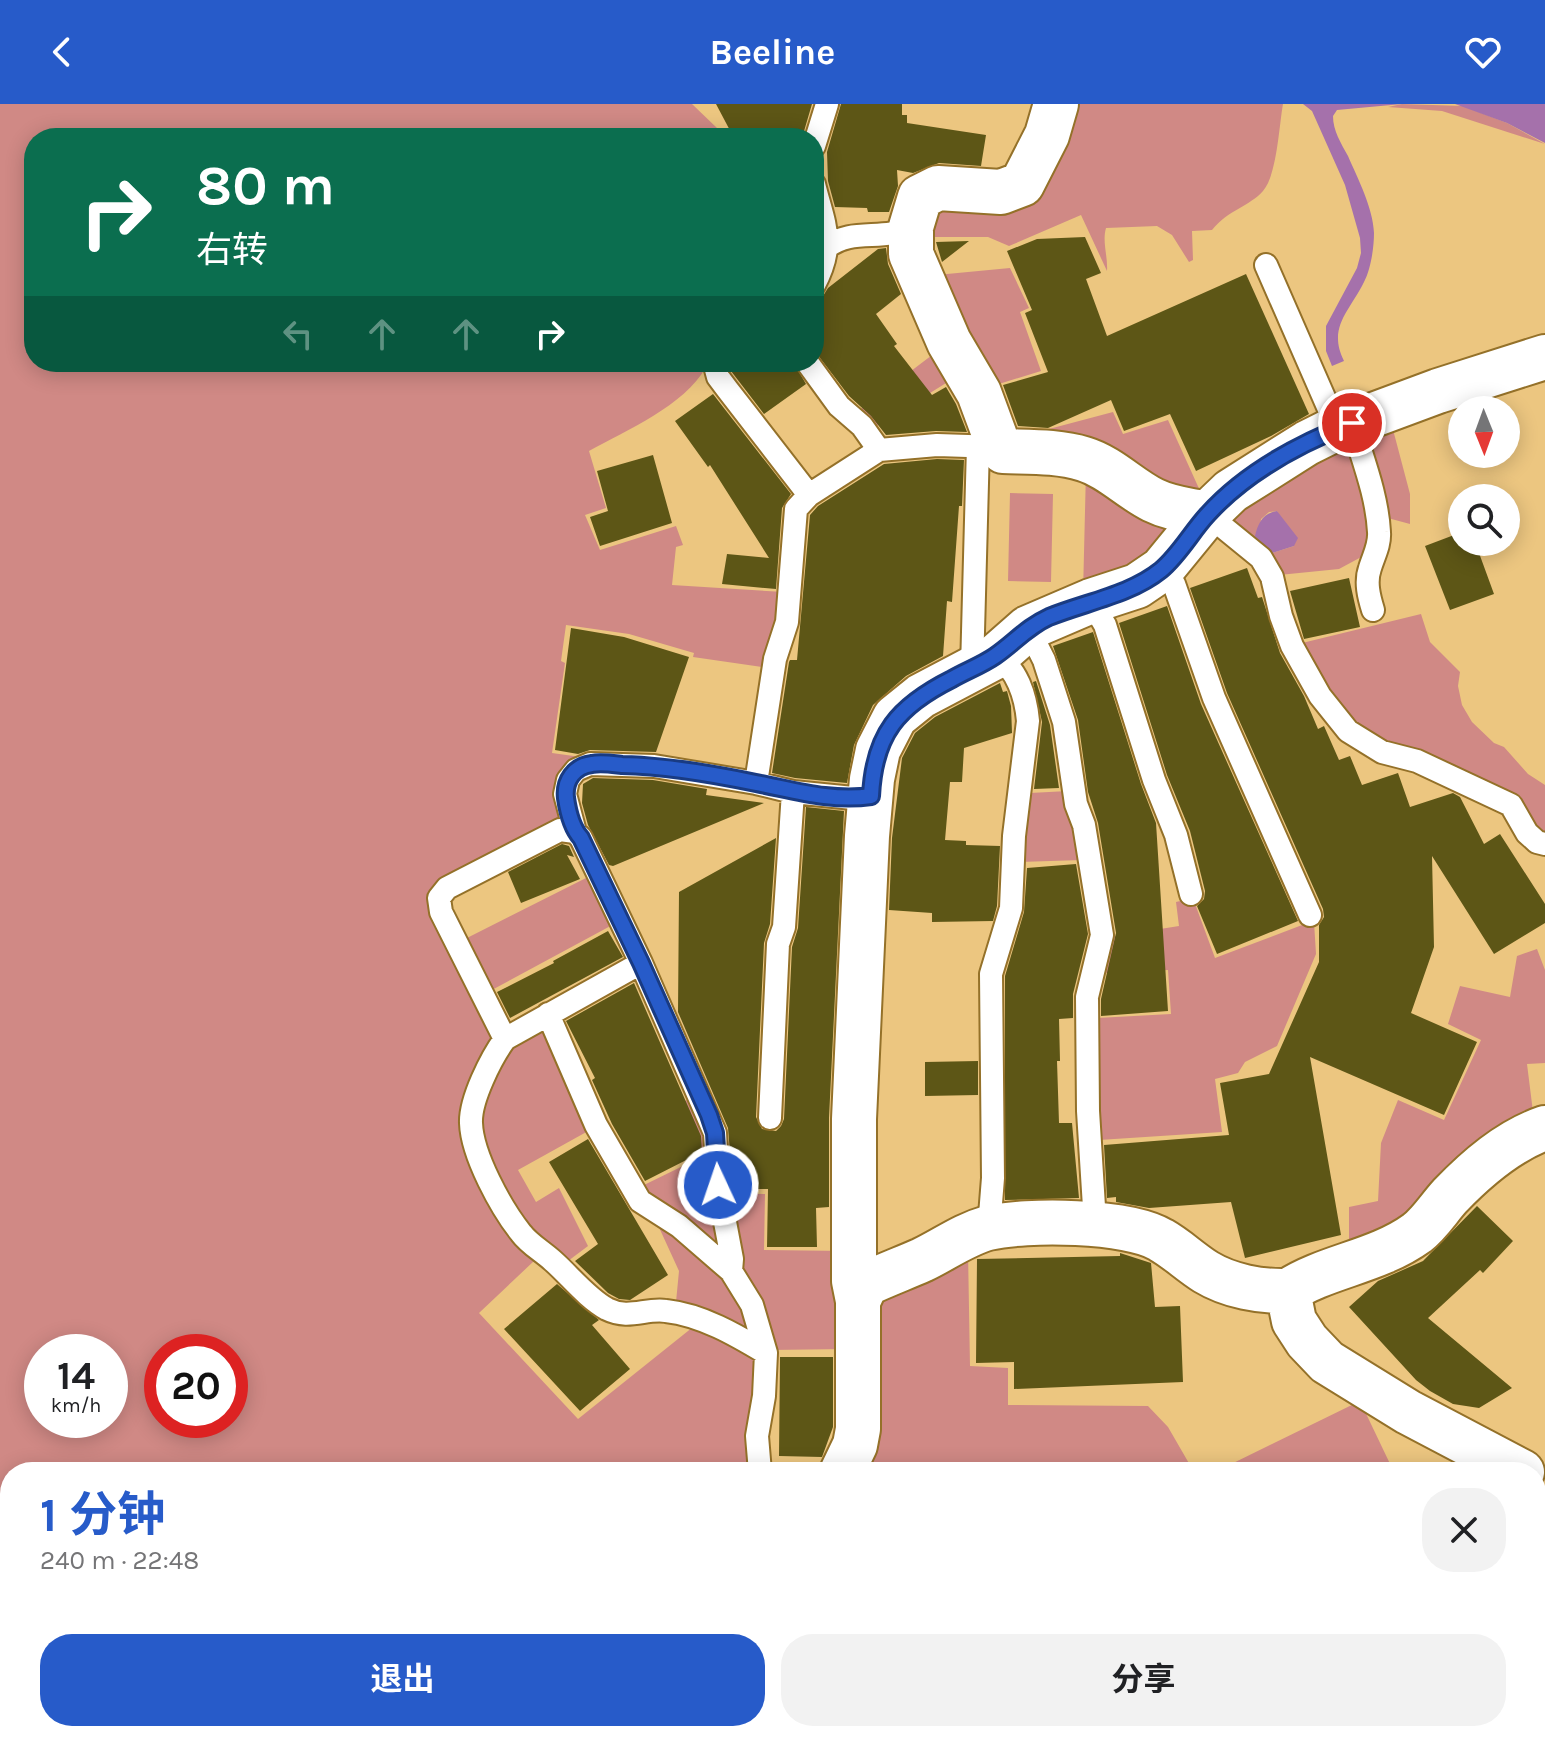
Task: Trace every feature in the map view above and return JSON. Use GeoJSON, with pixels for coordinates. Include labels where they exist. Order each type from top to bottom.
{"type":"FeatureCollection","features":[{"type":"Feature","properties":{"kind":"street"},"geometry":{"type":"LineString","coordinates":[[1056,104],[1047,135],[1022,184],[1001,192],[951,188],[928,191],[920,197],[909,245],[915,268],[958,361],[979,393],[989,446],[1003,451],[1057,453],[1087,460],[1111,471],[1154,501],[1207,514]]}},
{"type":"Feature","properties":{"kind":"street"},"geometry":{"type":"LineString","coordinates":[[847,1462],[858,1429],[854,1119],[871,796],[878,750],[895,717],[921,696],[983,663],[1028,628],[1091,601],[1137,586],[1162,569],[1207,514],[1231,491],[1342,426],[1545,357]]}},
{"type":"Feature","properties":{"kind":"street"},"geometry":{"type":"LineString","coordinates":[[858,1301],[866,1284],[923,1259],[956,1239],[989,1228],[1095,1223],[1159,1238],[1223,1280],[1259,1290],[1288,1291],[1303,1281],[1386,1250],[1419,1231],[1451,1195],[1489,1160],[1508,1145],[1545,1128]]}},
{"type":"Feature","properties":{"kind":"street"},"geometry":{"type":"LineString","coordinates":[[1288,1291],[1294,1321],[1307,1341],[1327,1362],[1408,1412],[1503,1462]]}},
{"type":"Feature","properties":{"kind":"lane"},"geometry":{"type":"LineString","coordinates":[[820,128],[827,104]]}},
{"type":"Feature","properties":{"kind":"lane"},"geometry":{"type":"LineString","coordinates":[[824,218],[828,232],[824,256]]}},
{"type":"Feature","properties":{"kind":"lane"},"geometry":{"type":"LineString","coordinates":[[827,247],[844,236],[894,234],[911,227]]}},
{"type":"Feature","properties":{"kind":"lane"},"geometry":{"type":"LineString","coordinates":[[1266,265],[1329,409],[1342,426],[1372,490],[1379,533],[1368,582],[1373,610]]}},
{"type":"Feature","properties":{"kind":"lane"},"geometry":{"type":"LineString","coordinates":[[717,372],[809,495]]}},
{"type":"Feature","properties":{"kind":"lane"},"geometry":{"type":"LineString","coordinates":[[814,372],[839,406],[862,426],[879,450]]}},
{"type":"Feature","properties":{"kind":"lane"},"geometry":{"type":"LineString","coordinates":[[756,783],[775,659],[787,622],[796,509],[809,495],[879,450],[937,445],[989,446],[983,663],[1008,664],[1027,709],[1028,721],[1014,836],[1011,908],[991,974],[993,1178],[989,1228]]}},
{"type":"Feature","properties":{"kind":"lane"},"geometry":{"type":"LineString","coordinates":[[1207,514],[1261,558],[1272,577],[1292,646],[1320,696],[1348,731],[1382,752],[1417,761],[1511,805],[1527,833],[1537,842],[1545,844]]}},
{"type":"Feature","properties":{"kind":"lane"},"geometry":{"type":"LineString","coordinates":[[1162,569],[1174,584],[1214,698],[1310,915]]}},
{"type":"Feature","properties":{"kind":"lane"},"geometry":{"type":"LineString","coordinates":[[1091,601],[1110,639],[1154,780],[1176,835],[1191,894]]}},
{"type":"Feature","properties":{"kind":"lane"},"geometry":{"type":"LineString","coordinates":[[1028,628],[1044,660],[1064,722],[1076,804],[1084,825],[1102,935],[1087,997],[1088,1111],[1095,1223]]}},
{"type":"Feature","properties":{"kind":"lane"},"geometry":{"type":"LineString","coordinates":[[731,1271],[732,1259],[718,1185],[715,1133],[641,963],[581,838],[575,832],[565,794],[568,780],[576,770],[590,764],[654,766],[793,792],[853,798],[871,796]]}},
{"type":"Feature","properties":{"kind":"lane"},"geometry":{"type":"LineString","coordinates":[[770,1118],[778,944],[784,927],[793,792]]}},
{"type":"Feature","properties":{"kind":"lane"},"geometry":{"type":"LineString","coordinates":[[505,1039],[441,912],[439,898],[447,888],[560,830],[575,832]]}},
{"type":"Feature","properties":{"kind":"lane"},"geometry":{"type":"LineString","coordinates":[[641,963],[505,1039],[497,1049],[476,1096],[470,1120],[474,1143],[522,1234],[605,1308],[622,1315],[662,1310],[685,1314],[727,1331],[766,1353]]}},
{"type":"Feature","properties":{"kind":"lane"},"geometry":{"type":"LineString","coordinates":[[548,1014],[596,1125],[640,1201],[679,1226],[731,1271],[752,1305],[766,1353],[764,1396],[757,1436],[759,1462]]}},
{"type":"Feature","properties":{"kind":"shaded area"},"geometry":{"type":"Polygon","coordinates":[[[0,104],[692,104],[717,128],[24,128],[24,372],[702,372],[684,394],[654,416],[589,451],[606,508],[585,515],[600,550],[676,526],[683,545],[676,547],[672,585],[784,592],[762,667],[693,657],[694,653],[629,634],[566,625],[561,661],[565,663],[552,753],[602,760],[571,767],[566,819],[438,891],[494,1038],[466,1118],[523,1247],[534,1261],[479,1313],[578,1419],[693,1327],[756,1353],[756,1462],[0,1462],[0,104]]]}},
{"type":"Feature","properties":{"kind":"shaded area"},"geometry":{"type":"Polygon","coordinates":[[[1068,104],[1283,104],[1277,150],[1268,184],[1258,196],[1212,230],[1192,231],[1193,260],[1189,262],[1172,235],[1157,226],[1106,228],[1107,271],[1081,215],[1009,246],[988,237],[922,237],[925,212],[993,201],[1068,104]]]}},
{"type":"Feature","properties":{"kind":"shaded area"},"geometry":{"type":"Polygon","coordinates":[[[1303,104],[1402,104],[1337,110],[1333,116],[1336,132],[1368,204],[1374,233],[1372,258],[1366,277],[1339,329],[1339,349],[1344,361],[1332,366],[1326,351],[1326,326],[1357,268],[1361,253],[1360,238],[1345,185],[1312,111],[1303,104]]]}},
{"type":"Feature","properties":{"kind":"shaded area"},"geometry":{"type":"Polygon","coordinates":[[[1402,104],[1463,106],[1507,123],[1545,144],[1442,111],[1388,107],[1402,104]]]}},
{"type":"Feature","properties":{"kind":"shaded area"},"geometry":{"type":"Polygon","coordinates":[[[1455,104],[1545,104],[1545,143],[1507,123],[1455,104]]]}},
{"type":"Feature","properties":{"kind":"shaded area"},"geometry":{"type":"Polygon","coordinates":[[[1010,268],[1029,308],[1020,312],[1041,371],[986,388],[926,276],[1010,268]]]}},
{"type":"Feature","properties":{"kind":"shaded area"},"geometry":{"type":"Polygon","coordinates":[[[944,346],[959,375],[872,429],[857,412],[944,346]]]}},
{"type":"Feature","properties":{"kind":"shaded area"},"geometry":{"type":"Polygon","coordinates":[[[1113,412],[1123,434],[1168,420],[1201,493],[1004,441],[1113,412]]]}},
{"type":"Feature","properties":{"kind":"shaded area"},"geometry":{"type":"Polygon","coordinates":[[[1391,422],[1410,494],[1410,524],[1384,517],[1385,501],[1370,433],[1391,422]]]}},
{"type":"Feature","properties":{"kind":"shaded area"},"geometry":{"type":"Polygon","coordinates":[[[1347,443],[1360,473],[1372,535],[1365,555],[1339,569],[1279,575],[1269,554],[1294,546],[1277,511],[1269,512],[1261,519],[1258,545],[1234,521],[1233,514],[1347,443]]]}},
{"type":"Feature","properties":{"kind":"shaded area"},"geometry":{"type":"Polygon","coordinates":[[[1086,470],[1174,520],[1164,547],[1083,594],[1086,470]]]}},
{"type":"Feature","properties":{"kind":"shaded area"},"geometry":{"type":"Polygon","coordinates":[[[1010,493],[1053,494],[1051,582],[1008,581],[1010,493]]]}},
{"type":"Feature","properties":{"kind":"shaded area"},"geometry":{"type":"Polygon","coordinates":[[[1277,511],[1298,538],[1294,546],[1269,554],[1258,545],[1255,536],[1262,519],[1277,511]]]}},
{"type":"Feature","properties":{"kind":"shaded area"},"geometry":{"type":"Polygon","coordinates":[[[1421,614],[1430,642],[1460,672],[1458,686],[1462,705],[1472,722],[1494,743],[1504,747],[1528,774],[1545,785],[1545,838],[1353,727],[1298,644],[1421,614]]]}},
{"type":"Feature","properties":{"kind":"shaded area"},"geometry":{"type":"Polygon","coordinates":[[[1068,791],[1082,860],[1019,862],[1027,828],[1030,793],[1068,791]]]}},
{"type":"Feature","properties":{"kind":"shaded area"},"geometry":{"type":"Polygon","coordinates":[[[592,875],[616,923],[490,991],[463,940],[592,875]]]}},
{"type":"Feature","properties":{"kind":"shaded area"},"geometry":{"type":"Polygon","coordinates":[[[1194,901],[1215,958],[1310,922],[1314,922],[1316,954],[1277,1046],[1245,1062],[1238,1073],[1215,1079],[1222,1132],[1099,1140],[1097,1018],[1171,1014],[1168,970],[1104,973],[1110,937],[1179,926],[1176,902],[1194,901]]]}},
{"type":"Feature","properties":{"kind":"shaded area"},"geometry":{"type":"Polygon","coordinates":[[[1537,949],[1545,970],[1545,1063],[1527,1064],[1534,1120],[1409,1226],[1349,1251],[1349,1207],[1378,1201],[1381,1143],[1398,1100],[1444,1120],[1481,1040],[1448,1024],[1460,986],[1510,997],[1517,956],[1537,949]]]}},
{"type":"Feature","properties":{"kind":"shaded area"},"geometry":{"type":"Polygon","coordinates":[[[541,1025],[590,1130],[518,1170],[536,1202],[559,1188],[588,1246],[564,1264],[524,1231],[479,1142],[482,1098],[509,1043],[541,1025]]]}},
{"type":"Feature","properties":{"kind":"shaded area"},"geometry":{"type":"Polygon","coordinates":[[[693,1096],[704,1116],[726,1254],[651,1197],[644,1185],[689,1163],[666,1113],[693,1096]]]}},
{"type":"Feature","properties":{"kind":"shaded area"},"geometry":{"type":"Polygon","coordinates":[[[724,1193],[765,1194],[764,1250],[846,1251],[847,1349],[770,1350],[740,1273],[724,1193]]]}},
{"type":"Feature","properties":{"kind":"shaded area"},"geometry":{"type":"Polygon","coordinates":[[[657,1223],[727,1275],[759,1336],[676,1302],[679,1271],[657,1223]]]}},
{"type":"Feature","properties":{"kind":"shaded area"},"geometry":{"type":"Polygon","coordinates":[[[968,1251],[970,1366],[1008,1368],[1008,1405],[1148,1406],[1168,1427],[1188,1462],[850,1462],[869,1307],[968,1251]]]}},
{"type":"Feature","properties":{"kind":"shaded area"},"geometry":{"type":"Polygon","coordinates":[[[1360,1401],[1389,1462],[1235,1462],[1360,1401]]]}},
{"type":"Feature","properties":{"kind":"building"},"geometry":{"type":"Polygon","coordinates":[[[716,104],[812,104],[805,128],[729,128],[716,104]]]}},
{"type":"Feature","properties":{"kind":"building"},"geometry":{"type":"Polygon","coordinates":[[[841,104],[902,104],[902,115],[907,115],[907,123],[986,135],[981,166],[939,163],[913,173],[897,170],[898,186],[889,212],[835,207],[828,181],[827,152],[841,104]]]}},
{"type":"Feature","properties":{"kind":"building"},"geometry":{"type":"Polygon","coordinates":[[[1085,237],[1101,273],[1086,279],[1107,336],[1246,274],[1309,414],[1271,436],[1196,471],[1170,414],[1124,431],[1111,400],[1048,428],[1018,426],[1003,385],[1048,372],[1025,313],[1032,310],[1007,251],[1037,239],[1085,237]]]}},
{"type":"Feature","properties":{"kind":"building"},"geometry":{"type":"Polygon","coordinates":[[[969,241],[942,262],[936,242],[969,241]]]}},
{"type":"Feature","properties":{"kind":"building"},"geometry":{"type":"Polygon","coordinates":[[[886,248],[888,264],[901,294],[876,314],[897,344],[894,346],[932,395],[946,387],[967,432],[886,435],[849,396],[824,363],[824,294],[878,249],[886,248]]]}},
{"type":"Feature","properties":{"kind":"building"},"geometry":{"type":"Polygon","coordinates":[[[732,372],[799,372],[806,384],[764,414],[732,372]]]}},
{"type":"Feature","properties":{"kind":"building"},"geometry":{"type":"Polygon","coordinates":[[[713,394],[791,494],[782,508],[776,589],[722,584],[727,554],[769,558],[710,465],[708,467],[675,421],[713,394]]]}},
{"type":"Feature","properties":{"kind":"building"},"geometry":{"type":"Polygon","coordinates":[[[653,455],[672,523],[600,546],[590,517],[608,511],[597,471],[653,455]]]}},
{"type":"Feature","properties":{"kind":"building"},"geometry":{"type":"Polygon","coordinates":[[[964,460],[952,602],[947,601],[943,656],[906,676],[873,705],[854,745],[847,783],[772,773],[789,662],[797,660],[810,515],[818,506],[884,464],[964,460]]]}},
{"type":"Feature","properties":{"kind":"building"},"geometry":{"type":"Polygon","coordinates":[[[1448,537],[1448,556],[1480,556],[1494,594],[1450,610],[1425,546],[1448,537]]]}},
{"type":"Feature","properties":{"kind":"building"},"geometry":{"type":"Polygon","coordinates":[[[1247,568],[1258,598],[1262,597],[1280,653],[1318,729],[1324,726],[1339,760],[1350,756],[1362,785],[1398,773],[1410,807],[1453,793],[1460,797],[1484,844],[1500,834],[1545,904],[1545,923],[1494,954],[1432,856],[1434,947],[1411,1013],[1477,1042],[1444,1115],[1310,1057],[1341,1235],[1245,1258],[1231,1202],[1149,1208],[1116,1202],[1116,1197],[1107,1198],[1104,1145],[1229,1135],[1220,1083],[1269,1074],[1319,962],[1319,925],[1324,917],[1323,909],[1227,693],[1190,588],[1247,568]]]}},
{"type":"Feature","properties":{"kind":"building"},"geometry":{"type":"Polygon","coordinates":[[[1349,578],[1360,627],[1304,639],[1290,591],[1349,578]]]}},
{"type":"Feature","properties":{"kind":"building"},"geometry":{"type":"Polygon","coordinates":[[[1167,606],[1201,704],[1298,921],[1217,954],[1197,906],[1204,899],[1205,891],[1190,831],[1167,775],[1119,623],[1167,606]]]}},
{"type":"Feature","properties":{"kind":"building"},"geometry":{"type":"Polygon","coordinates":[[[571,628],[624,637],[689,657],[656,752],[590,750],[578,754],[555,750],[571,628]]]}},
{"type":"Feature","properties":{"kind":"building"},"geometry":{"type":"Polygon","coordinates":[[[1093,632],[1156,823],[1168,1011],[1101,1016],[1101,999],[1116,933],[1098,823],[1088,792],[1078,720],[1053,646],[1093,632]]]}},
{"type":"Feature","properties":{"kind":"building"},"geometry":{"type":"Polygon","coordinates":[[[1036,681],[1050,725],[1059,788],[1034,789],[1042,722],[1033,682],[1036,681]]]}},
{"type":"Feature","properties":{"kind":"building"},"geometry":{"type":"Polygon","coordinates":[[[1000,683],[1003,692],[1007,691],[1011,706],[1012,733],[964,748],[962,782],[950,782],[945,840],[966,841],[966,845],[1000,846],[997,906],[993,921],[932,922],[932,913],[889,910],[892,838],[902,758],[915,733],[935,717],[1000,683]]]}},
{"type":"Feature","properties":{"kind":"building"},"geometry":{"type":"Polygon","coordinates":[[[593,778],[653,780],[707,789],[706,795],[764,803],[613,866],[609,865],[588,825],[582,803],[583,784],[593,778]]]}},
{"type":"Feature","properties":{"kind":"building"},"geometry":{"type":"Polygon","coordinates":[[[806,807],[844,811],[829,1118],[829,1207],[816,1208],[817,1247],[767,1247],[768,1189],[733,1189],[728,1128],[678,1012],[679,892],[776,838],[770,924],[764,943],[756,1117],[762,1129],[776,1131],[784,1119],[792,947],[798,928],[806,807]]]}},
{"type":"Feature","properties":{"kind":"building"},"geometry":{"type":"Polygon","coordinates":[[[562,844],[569,846],[574,857],[567,855],[580,879],[521,903],[508,872],[562,844]]]}},
{"type":"Feature","properties":{"kind":"building"},"geometry":{"type":"Polygon","coordinates":[[[1076,864],[1088,934],[1073,994],[1073,1018],[1059,1019],[1060,1061],[1057,1061],[1059,1123],[1072,1123],[1079,1198],[1005,1200],[1005,976],[1024,912],[1027,868],[1076,864]]]}},
{"type":"Feature","properties":{"kind":"building"},"geometry":{"type":"Polygon","coordinates":[[[608,931],[623,957],[510,1018],[497,992],[608,931]]]}},
{"type":"Feature","properties":{"kind":"building"},"geometry":{"type":"Polygon","coordinates":[[[634,983],[701,1136],[702,1152],[645,1181],[612,1124],[592,1080],[595,1078],[566,1021],[634,983]]]}},
{"type":"Feature","properties":{"kind":"building"},"geometry":{"type":"Polygon","coordinates":[[[978,1061],[978,1095],[925,1096],[925,1062],[978,1061]]]}},
{"type":"Feature","properties":{"kind":"building"},"geometry":{"type":"Polygon","coordinates":[[[588,1139],[668,1275],[630,1300],[608,1293],[575,1261],[598,1244],[549,1162],[588,1139]]]}},
{"type":"Feature","properties":{"kind":"building"},"geometry":{"type":"Polygon","coordinates":[[[1477,1206],[1513,1241],[1483,1273],[1480,1270],[1428,1318],[1512,1388],[1479,1408],[1453,1404],[1430,1391],[1416,1380],[1349,1307],[1378,1281],[1423,1261],[1477,1206]]]}},
{"type":"Feature","properties":{"kind":"building"},"geometry":{"type":"Polygon","coordinates":[[[1120,1253],[1151,1263],[1155,1307],[1180,1306],[1183,1382],[1014,1389],[1014,1362],[976,1363],[977,1259],[1120,1256],[1120,1253]]]}},
{"type":"Feature","properties":{"kind":"building"},"geometry":{"type":"Polygon","coordinates":[[[557,1284],[599,1320],[592,1325],[630,1369],[580,1411],[504,1329],[557,1284]]]}},
{"type":"Feature","properties":{"kind":"building"},"geometry":{"type":"Polygon","coordinates":[[[780,1357],[833,1357],[833,1427],[822,1457],[779,1456],[780,1357]]]}},
{"type":"Feature","properties":{"kind":"route"},"geometry":{"type":"LineString","coordinates":[[718,1185],[715,1133],[709,1115],[641,963],[581,838],[575,832],[565,794],[568,780],[576,770],[590,764],[654,766],[793,792],[853,798],[871,796],[878,750],[895,717],[921,696],[995,657],[1028,628],[1069,609],[1137,586],[1162,569],[1207,514],[1231,491],[1307,443],[1352,423]]}}]}
